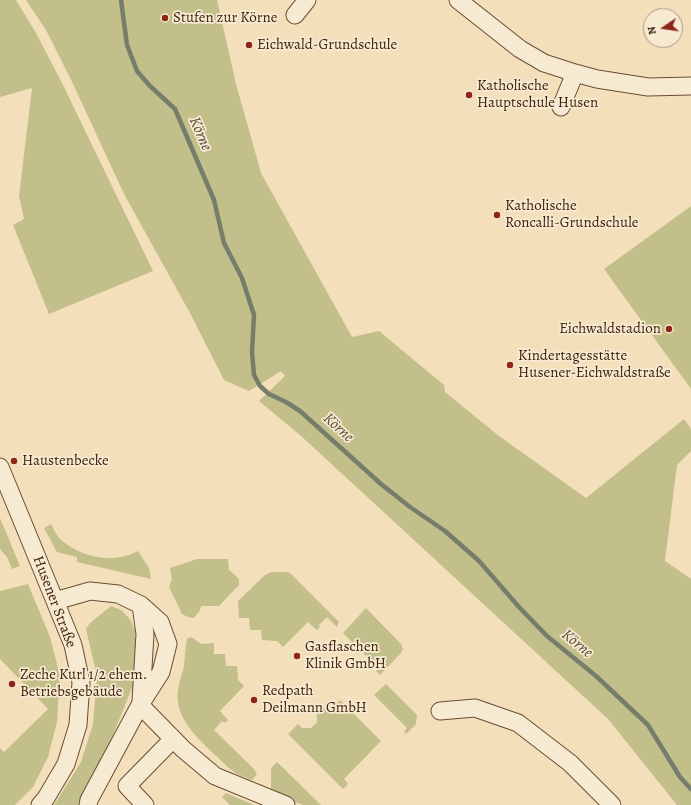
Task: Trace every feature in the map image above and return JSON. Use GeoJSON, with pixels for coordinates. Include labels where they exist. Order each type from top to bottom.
{"type":"FeatureCollection","features":[{"type":"Feature","properties":{"kind":"street"},"geometry":{"type":"LineString","coordinates":[[295,15],[307,0]]}},
{"type":"Feature","properties":{"kind":"street"},"geometry":{"type":"LineString","coordinates":[[458,0],[520,49],[544,63],[597,79],[648,87],[691,86]]}},
{"type":"Feature","properties":{"kind":"street"},"geometry":{"type":"LineString","coordinates":[[561,106],[575,73]]}},
{"type":"Feature","properties":{"kind":"street","name":"Husener Straße"},"geometry":{"type":"LineString","coordinates":[[0,467],[73,645],[82,682],[78,726],[66,764],[46,798],[40,805]]}},
{"type":"Feature","properties":{"kind":"street"},"geometry":{"type":"LineString","coordinates":[[56,601],[90,591],[118,594],[141,605],[160,622],[168,644],[162,672],[140,705],[89,800],[88,805]]}},
{"type":"Feature","properties":{"kind":"street"},"geometry":{"type":"LineString","coordinates":[[140,705],[144,672],[145,634],[141,605]]}},
{"type":"Feature","properties":{"kind":"street"},"geometry":{"type":"LineString","coordinates":[[140,705],[183,749],[215,776],[286,805]]}},
{"type":"Feature","properties":{"kind":"street"},"geometry":{"type":"LineString","coordinates":[[440,711],[475,708],[518,723],[570,763],[612,805]]}},
{"type":"Feature","properties":{"kind":"street"},"geometry":{"type":"LineString","coordinates":[[145,805],[127,786],[173,739]]}},
{"type":"Feature","properties":{"kind":"shaded area"},"geometry":{"type":"Polygon","coordinates":[[[0,0],[16,0],[36,33],[63,85],[153,271],[49,314],[13,225],[24,219],[19,196],[32,88],[0,97],[0,0]]]}},
{"type":"Feature","properties":{"kind":"shaded area"},"geometry":{"type":"Polygon","coordinates":[[[26,0],[217,0],[236,84],[261,173],[352,337],[379,331],[444,385],[445,392],[499,436],[586,498],[684,419],[691,429],[691,451],[677,465],[665,561],[691,579],[691,805],[677,805],[608,719],[300,435],[259,401],[285,376],[281,371],[249,391],[224,380],[190,313],[124,194],[74,86],[46,30],[26,0]]]}},
{"type":"Feature","properties":{"kind":"shaded area","name":"Eichwaldstadion"},"geometry":{"type":"Polygon","coordinates":[[[691,206],[691,389],[604,269],[691,206]]]}},
{"type":"Feature","properties":{"kind":"shaded area"},"geometry":{"type":"Polygon","coordinates":[[[0,518],[20,566],[12,569],[7,557],[0,549],[0,518]]]}},
{"type":"Feature","properties":{"kind":"shaded area"},"geometry":{"type":"Polygon","coordinates":[[[51,524],[61,540],[69,546],[88,555],[109,558],[129,555],[138,551],[149,568],[151,579],[77,562],[77,557],[57,552],[44,528],[51,524]]]}},
{"type":"Feature","properties":{"kind":"shaded area"},"geometry":{"type":"Polygon","coordinates":[[[197,559],[228,559],[229,570],[239,579],[239,585],[219,606],[201,606],[194,618],[182,614],[169,587],[172,579],[170,568],[197,559]]]}},
{"type":"Feature","properties":{"kind":"shaded area"},"geometry":{"type":"Polygon","coordinates":[[[271,572],[290,573],[339,622],[337,627],[327,617],[319,625],[320,627],[317,630],[308,622],[283,647],[277,641],[262,640],[261,630],[250,630],[249,618],[239,618],[238,601],[265,575],[271,572]]]}},
{"type":"Feature","properties":{"kind":"shaded area"},"geometry":{"type":"Polygon","coordinates":[[[28,584],[50,637],[60,676],[57,722],[48,757],[33,787],[15,805],[0,805],[0,748],[4,752],[48,709],[0,659],[0,591],[28,584]]]}},
{"type":"Feature","properties":{"kind":"shaded area"},"geometry":{"type":"Polygon","coordinates":[[[111,606],[121,610],[130,619],[135,630],[136,678],[109,745],[80,805],[54,805],[81,762],[93,724],[97,676],[86,629],[90,623],[111,606]]]}},
{"type":"Feature","properties":{"kind":"shaded area"},"geometry":{"type":"Polygon","coordinates":[[[366,608],[401,644],[403,649],[380,675],[376,671],[378,668],[343,633],[366,608]]]}},
{"type":"Feature","properties":{"kind":"shaded area"},"geometry":{"type":"Polygon","coordinates":[[[190,637],[201,644],[214,643],[214,654],[225,654],[226,666],[237,666],[238,680],[244,686],[220,711],[228,720],[225,723],[222,721],[214,730],[253,768],[257,774],[252,780],[237,774],[230,769],[206,747],[191,730],[180,712],[178,688],[184,666],[187,639],[190,637]]]}},
{"type":"Feature","properties":{"kind":"shaded area"},"geometry":{"type":"Polygon","coordinates":[[[386,684],[417,715],[416,724],[406,734],[404,732],[407,728],[374,695],[386,684]]]}},
{"type":"Feature","properties":{"kind":"shaded area"},"geometry":{"type":"Polygon","coordinates":[[[340,700],[381,741],[344,779],[348,784],[343,789],[288,734],[298,724],[302,728],[311,728],[317,722],[317,709],[331,709],[340,700]]]}},
{"type":"Feature","properties":{"kind":"shaded area"},"geometry":{"type":"Polygon","coordinates":[[[277,762],[321,805],[303,805],[271,793],[271,768],[277,762]]]}},
{"type":"Feature","properties":{"kind":"shaded area"},"geometry":{"type":"Polygon","coordinates":[[[226,793],[254,805],[230,805],[222,797],[226,793]]]}},
{"type":"Feature","properties":{"kind":"waterway","name":"Körne"},"geometry":{"type":"LineString","coordinates":[[121,0],[127,45],[137,71],[149,85],[175,109],[214,200],[224,243],[242,278],[254,315],[252,352],[254,375],[260,386],[269,394],[300,411],[381,484],[410,507],[445,531],[479,561],[519,607],[547,636],[596,676],[648,725],[680,777],[691,789]]}},
{"type":"Feature","properties":{"kind":"place","name":"Stufen zur Körne"},"geometry":{"type":"Point","coordinates":[165,18]}},
{"type":"Feature","properties":{"kind":"place","name":"Eichwald-Grundschule"},"geometry":{"type":"Point","coordinates":[249,45]}},
{"type":"Feature","properties":{"kind":"place","name":"Katholische Hauptschule Husen"},"geometry":{"type":"Point","coordinates":[469,95]}},
{"type":"Feature","properties":{"kind":"place","name":"Katholische Roncalli-Grundschule"},"geometry":{"type":"Point","coordinates":[497,215]}},
{"type":"Feature","properties":{"kind":"place","name":"Eichwaldstadion"},"geometry":{"type":"Point","coordinates":[669,329]}},
{"type":"Feature","properties":{"kind":"place","name":"Kindertagesstätte Husener-Eichwaldstraße"},"geometry":{"type":"Point","coordinates":[510,365]}},
{"type":"Feature","properties":{"kind":"place","name":"Haustenbecke"},"geometry":{"type":"Point","coordinates":[14,461]}},
{"type":"Feature","properties":{"kind":"place","name":"Gasflaschen Klinik GmbH"},"geometry":{"type":"Point","coordinates":[297,656]}},
{"type":"Feature","properties":{"kind":"place","name":"Zeche Kurl 1/2 ehem. Betriebsgebäude"},"geometry":{"type":"Point","coordinates":[12,684]}},
{"type":"Feature","properties":{"kind":"place","name":"Redpath Deilmann GmbH"},"geometry":{"type":"Point","coordinates":[254,700]}}]}
